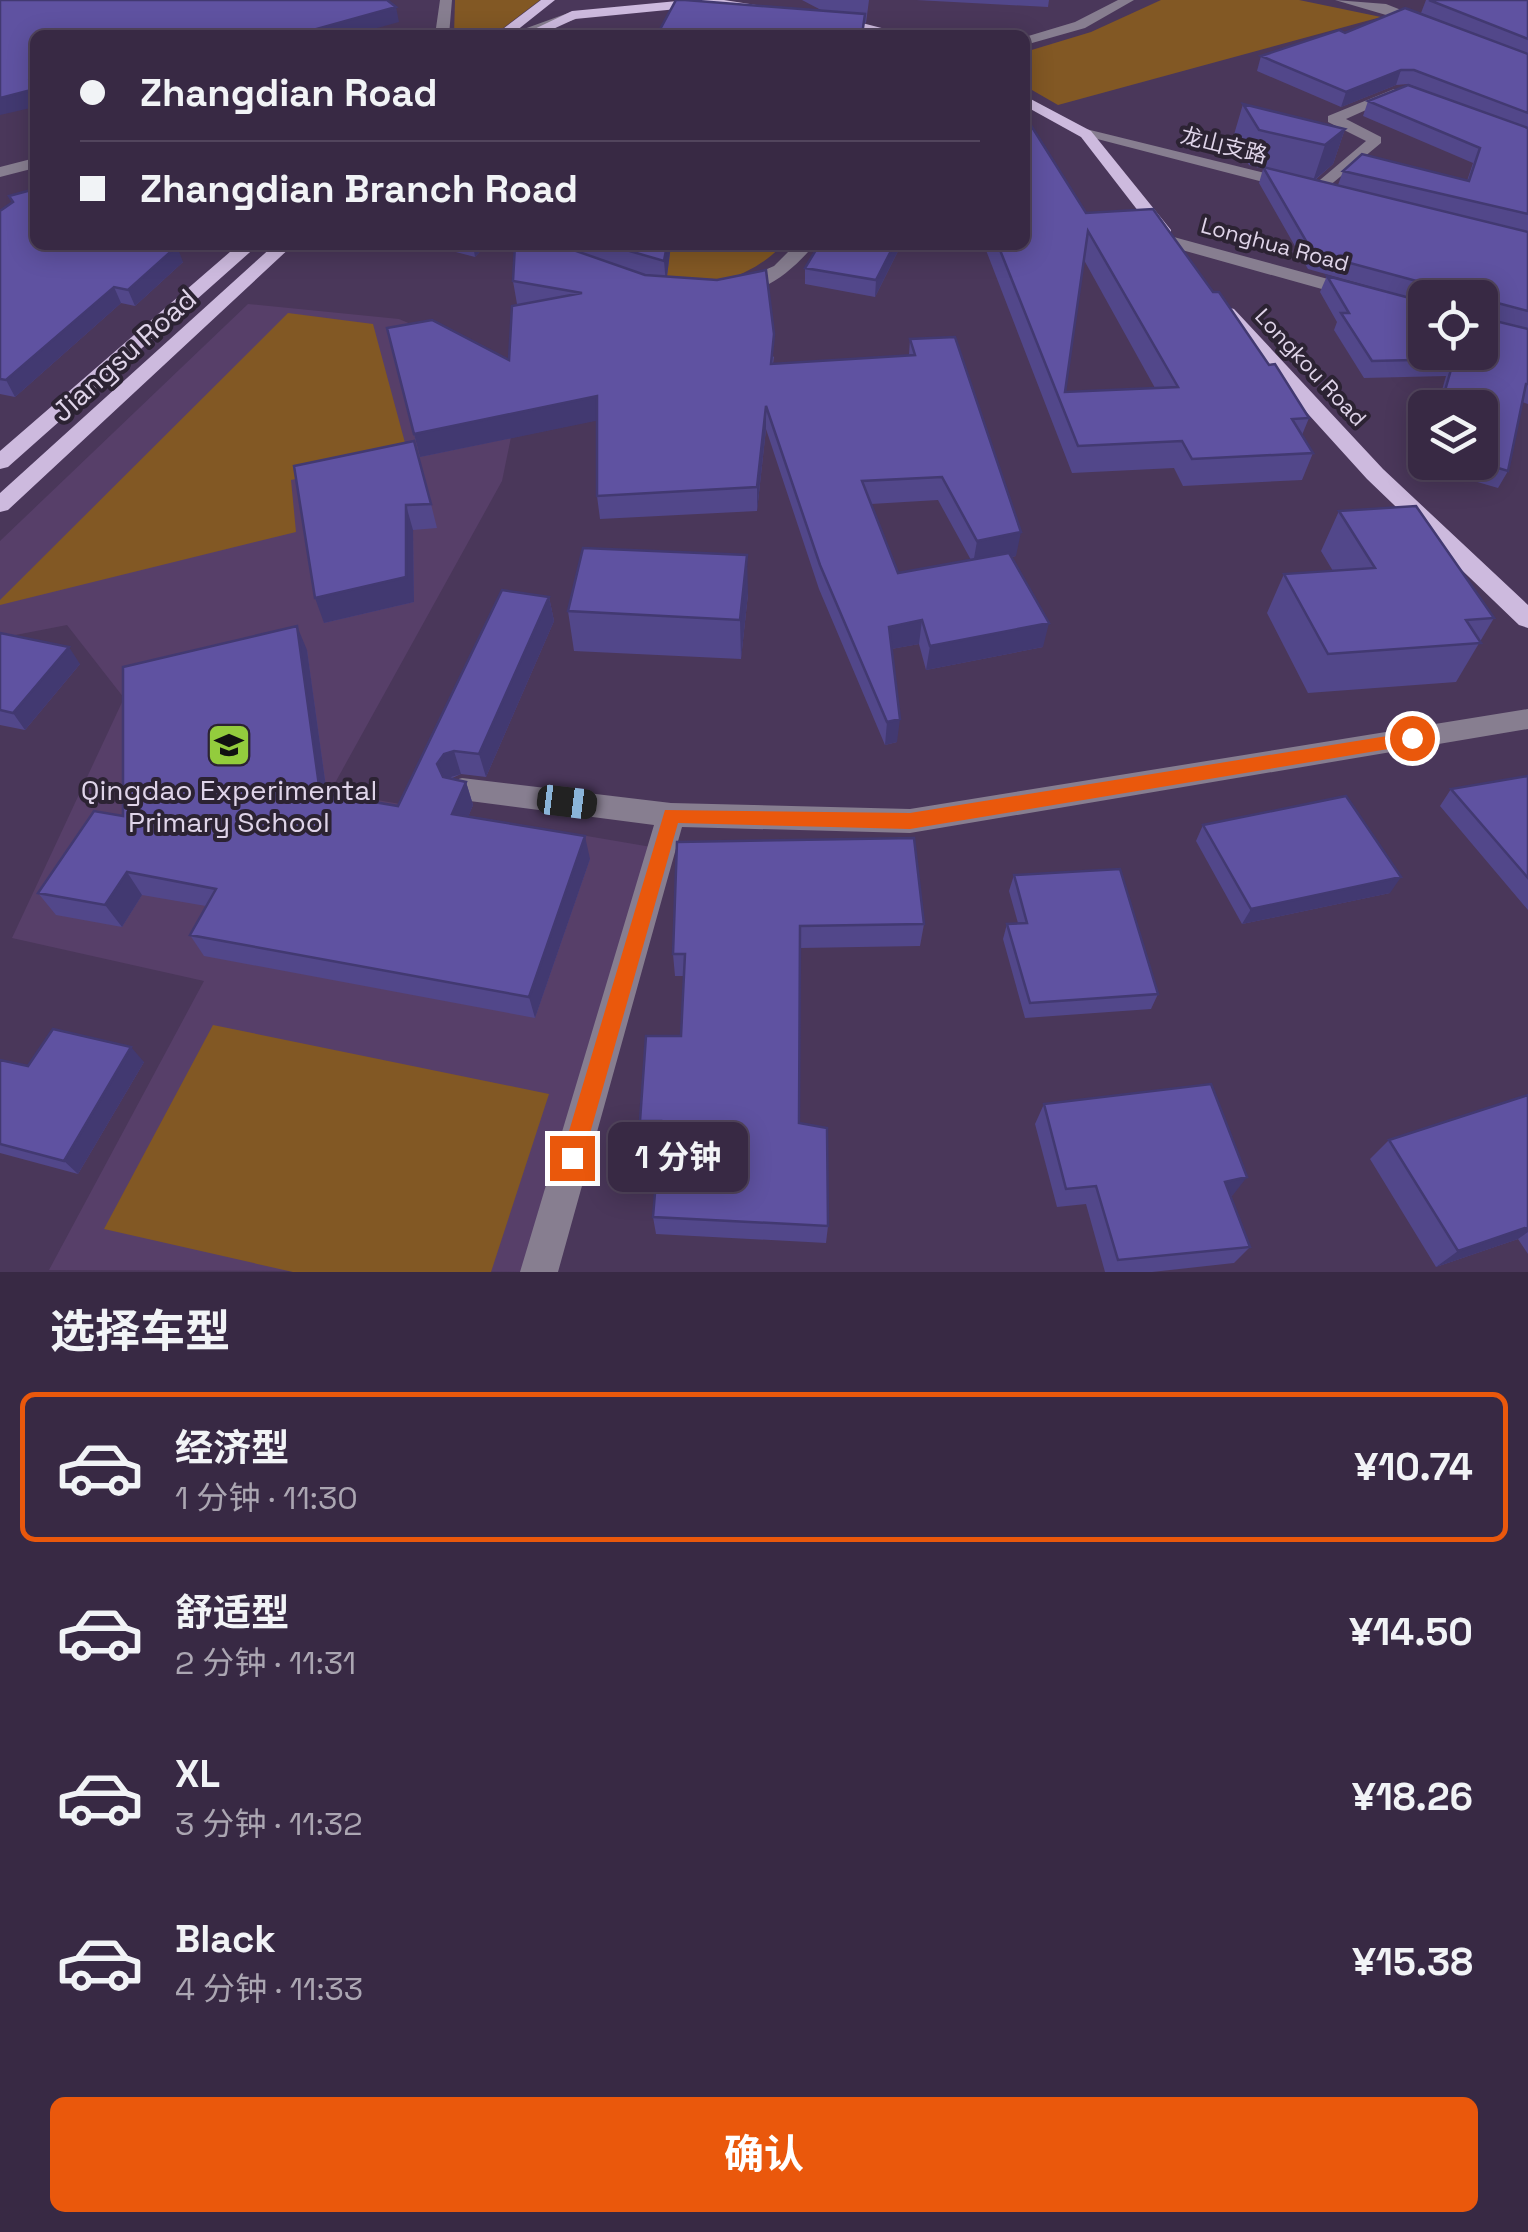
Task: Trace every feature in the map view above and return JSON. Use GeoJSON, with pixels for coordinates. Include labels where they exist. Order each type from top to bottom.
{"type":"FeatureCollection","features":[{"type":"Feature","properties":{"kind":"main road"},"geometry":{"type":"LineString","coordinates":[[550,0],[548,4],[553,9],[572,15]]}},
{"type":"Feature","properties":{"kind":"main road"},"geometry":{"type":"LineString","coordinates":[[509,30],[550,0]]}},
{"type":"Feature","properties":{"kind":"main road"},"geometry":{"type":"LineString","coordinates":[[540,30],[572,15],[710,1],[757,3],[871,30]]}},
{"type":"Feature","properties":{"kind":"main road"},"geometry":{"type":"LineString","coordinates":[[1030,103],[1086,134],[1191,268]]}},
{"type":"Feature","properties":{"kind":"main road","name":"Jiangsu Road"},"geometry":{"type":"LineString","coordinates":[[0,462],[243,250]]}},
{"type":"Feature","properties":{"kind":"main road","name":"Jiangsu Road"},"geometry":{"type":"LineString","coordinates":[[0,505],[279,250]]}},
{"type":"Feature","properties":{"kind":"main road","name":"Longkou Road"},"geometry":{"type":"LineString","coordinates":[[1211,293],[1375,474],[1528,620]]}},
{"type":"Feature","properties":{"kind":"street"},"geometry":{"type":"LineString","coordinates":[[443,30],[446,0]]}},
{"type":"Feature","properties":{"kind":"street"},"geometry":{"type":"LineString","coordinates":[[1030,40],[1080,25],[1128,0]]}},
{"type":"Feature","properties":{"kind":"street"},"geometry":{"type":"LineString","coordinates":[[1341,0],[1386,8],[1440,28]]}},
{"type":"Feature","properties":{"kind":"street"},"geometry":{"type":"LineString","coordinates":[[528,30],[572,15]]}},
{"type":"Feature","properties":{"kind":"street"},"geometry":{"type":"LineString","coordinates":[[1317,191],[1376,140],[1333,119],[1402,90],[1418,96]]}},
{"type":"Feature","properties":{"kind":"street","name":"龙山支路"},"geometry":{"type":"LineString","coordinates":[[1086,134],[1336,196]]}},
{"type":"Feature","properties":{"kind":"street"},"geometry":{"type":"LineString","coordinates":[[0,172],[30,164]]}},
{"type":"Feature","properties":{"kind":"street","name":"Longhua Road"},"geometry":{"type":"LineString","coordinates":[[1170,242],[1370,296]]}},
{"type":"Feature","properties":{"kind":"street"},"geometry":{"type":"LineString","coordinates":[[724,290],[743,288],[780,270],[799,250]]}},
{"type":"Feature","properties":{"kind":"street"},"geometry":{"type":"LineString","coordinates":[[462,789],[671,815],[910,821],[1528,720]]}},
{"type":"Feature","properties":{"kind":"street"},"geometry":{"type":"LineString","coordinates":[[539,1272],[671,815]]}},
{"type":"Feature","properties":{"kind":"shaded area"},"geometry":{"type":"Polygon","coordinates":[[[455,0],[540,0],[501,30],[454,30],[455,0]]]}},
{"type":"Feature","properties":{"kind":"shaded area"},"geometry":{"type":"Polygon","coordinates":[[[1161,0],[1299,0],[1381,17],[1058,105],[1030,89],[1030,50],[1091,32],[1161,0]]]}},
{"type":"Feature","properties":{"kind":"shaded area"},"geometry":{"type":"Polygon","coordinates":[[[566,250],[777,250],[738,276],[710,284],[684,285],[638,275],[566,250]]]}},
{"type":"Feature","properties":{"kind":"shaded area","name":"Qingdao Experimental Primary School"},"geometry":{"type":"Polygon","coordinates":[[[248,304],[399,319],[498,361],[519,398],[502,481],[330,792],[663,849],[545,1272],[49,1270],[204,981],[12,938],[124,698],[67,625],[0,638],[0,541],[248,304]]]}},
{"type":"Feature","properties":{"kind":"shaded area"},"geometry":{"type":"Polygon","coordinates":[[[288,313],[373,324],[408,454],[291,480],[296,532],[0,605],[0,600],[288,313]]]}},
{"type":"Feature","properties":{"kind":"shaded area"},"geometry":{"type":"Polygon","coordinates":[[[213,1025],[549,1094],[491,1272],[293,1272],[104,1229],[213,1025]]]}},
{"type":"Feature","properties":{"kind":"building"},"geometry":{"type":"Polygon","coordinates":[[[0,0],[387,0],[396,7],[313,30],[30,30],[30,90],[0,98],[0,0]]]}},
{"type":"Feature","properties":{"kind":"building"},"geometry":{"type":"Polygon","coordinates":[[[676,0],[865,14],[863,30],[660,30],[676,0]]]}},
{"type":"Feature","properties":{"kind":"building"},"geometry":{"type":"Polygon","coordinates":[[[1429,0],[1528,0],[1528,39],[1429,0]]]}},
{"type":"Feature","properties":{"kind":"building"},"geometry":{"type":"Polygon","coordinates":[[[1405,8],[1528,54],[1528,113],[1414,70],[1401,70],[1346,92],[1261,56],[1339,30],[1345,33],[1405,8]]]}},
{"type":"Feature","properties":{"kind":"building"},"geometry":{"type":"Polygon","coordinates":[[[1408,85],[1528,128],[1528,214],[1343,171],[1362,154],[1469,181],[1480,148],[1368,101],[1408,85]]]}},
{"type":"Feature","properties":{"kind":"building"},"geometry":{"type":"Polygon","coordinates":[[[1243,104],[1345,129],[1325,145],[1259,130],[1243,104]]]}},
{"type":"Feature","properties":{"kind":"building"},"geometry":{"type":"Polygon","coordinates":[[[1030,124],[1086,213],[1153,209],[1213,292],[1219,292],[1269,365],[1275,364],[1309,418],[1292,419],[1313,453],[1192,459],[1182,441],[1078,446],[1000,250],[1030,250],[1030,124]],[[1088,231],[1065,392],[1178,387],[1088,231]]]}},
{"type":"Feature","properties":{"kind":"building"},"geometry":{"type":"Polygon","coordinates":[[[1263,167],[1528,232],[1528,311],[1498,303],[1498,280],[1413,280],[1313,253],[1263,167]]]}},
{"type":"Feature","properties":{"kind":"building"},"geometry":{"type":"Polygon","coordinates":[[[30,190],[30,250],[173,250],[128,290],[114,287],[6,380],[0,379],[0,211],[13,202],[9,196],[30,190]]]}},
{"type":"Feature","properties":{"kind":"building"},"geometry":{"type":"Polygon","coordinates":[[[515,250],[573,250],[645,275],[717,280],[766,270],[774,334],[771,364],[915,355],[910,339],[955,337],[1021,532],[977,541],[942,477],[862,481],[898,573],[1009,553],[1049,623],[930,646],[922,620],[889,627],[900,719],[887,722],[820,565],[766,406],[757,487],[597,496],[597,396],[414,434],[387,328],[432,320],[509,360],[512,306],[582,293],[513,281],[515,250]]]}},
{"type":"Feature","properties":{"kind":"building"},"geometry":{"type":"Polygon","coordinates":[[[626,250],[666,250],[664,261],[626,250]]]}},
{"type":"Feature","properties":{"kind":"building"},"geometry":{"type":"Polygon","coordinates":[[[816,250],[891,250],[876,280],[805,268],[816,250]]]}},
{"type":"Feature","properties":{"kind":"building"},"geometry":{"type":"Polygon","coordinates":[[[1327,276],[1408,297],[1408,360],[1372,361],[1341,313],[1349,313],[1327,276]]]}},
{"type":"Feature","properties":{"kind":"building"},"geometry":{"type":"Polygon","coordinates":[[[1498,322],[1528,329],[1528,384],[1508,471],[1498,468],[1498,390],[1445,390],[1451,370],[1498,370],[1498,322]]]}},
{"type":"Feature","properties":{"kind":"building"},"geometry":{"type":"Polygon","coordinates":[[[414,441],[431,504],[406,505],[406,577],[315,598],[294,466],[414,441]]]}},
{"type":"Feature","properties":{"kind":"building"},"geometry":{"type":"Polygon","coordinates":[[[1416,506],[1494,618],[1466,620],[1481,643],[1328,654],[1284,574],[1375,568],[1339,511],[1416,506]]]}},
{"type":"Feature","properties":{"kind":"building"},"geometry":{"type":"Polygon","coordinates":[[[583,548],[747,555],[740,620],[568,611],[583,548]]]}},
{"type":"Feature","properties":{"kind":"building"},"geometry":{"type":"Polygon","coordinates":[[[502,590],[549,597],[479,754],[454,751],[444,754],[437,764],[443,777],[466,782],[452,814],[585,836],[529,997],[190,935],[216,889],[127,872],[105,905],[38,893],[94,811],[123,816],[123,667],[297,626],[320,793],[398,806],[502,590]]]}},
{"type":"Feature","properties":{"kind":"building"},"geometry":{"type":"Polygon","coordinates":[[[0,633],[69,647],[13,713],[0,710],[0,633]]]}},
{"type":"Feature","properties":{"kind":"building"},"geometry":{"type":"Polygon","coordinates":[[[1528,776],[1528,878],[1451,789],[1528,776]]]}},
{"type":"Feature","properties":{"kind":"building"},"geometry":{"type":"Polygon","coordinates":[[[1346,796],[1401,877],[1251,909],[1203,825],[1346,796]]]}},
{"type":"Feature","properties":{"kind":"building"},"geometry":{"type":"Polygon","coordinates":[[[914,838],[924,924],[800,926],[799,1123],[827,1128],[828,1226],[653,1217],[661,1121],[640,1121],[646,1036],[681,1036],[685,954],[673,954],[677,842],[914,838]]]}},
{"type":"Feature","properties":{"kind":"building"},"geometry":{"type":"Polygon","coordinates":[[[1120,869],[1158,994],[1030,1003],[1007,924],[1027,923],[1014,875],[1120,869]]]}},
{"type":"Feature","properties":{"kind":"building"},"geometry":{"type":"Polygon","coordinates":[[[53,1029],[131,1047],[64,1161],[0,1144],[0,1060],[28,1066],[53,1029]]]}},
{"type":"Feature","properties":{"kind":"building"},"geometry":{"type":"Polygon","coordinates":[[[1211,1084],[1247,1177],[1225,1182],[1250,1247],[1118,1260],[1096,1186],[1066,1189],[1044,1104],[1211,1084]]]}},
{"type":"Feature","properties":{"kind":"building"},"geometry":{"type":"Polygon","coordinates":[[[1528,1095],[1528,1227],[1458,1251],[1389,1140],[1528,1095]]]}},
{"type":"Feature","properties":{"kind":"place","name":"Qingdao Experimental Primary School"},"geometry":{"type":"Point","coordinates":[229,745]}},
{"type":"Feature","properties":{"kind":"route"},"geometry":{"type":"LineString","coordinates":[[572,1158],[671,815],[910,821],[1412,738]]}}]}
